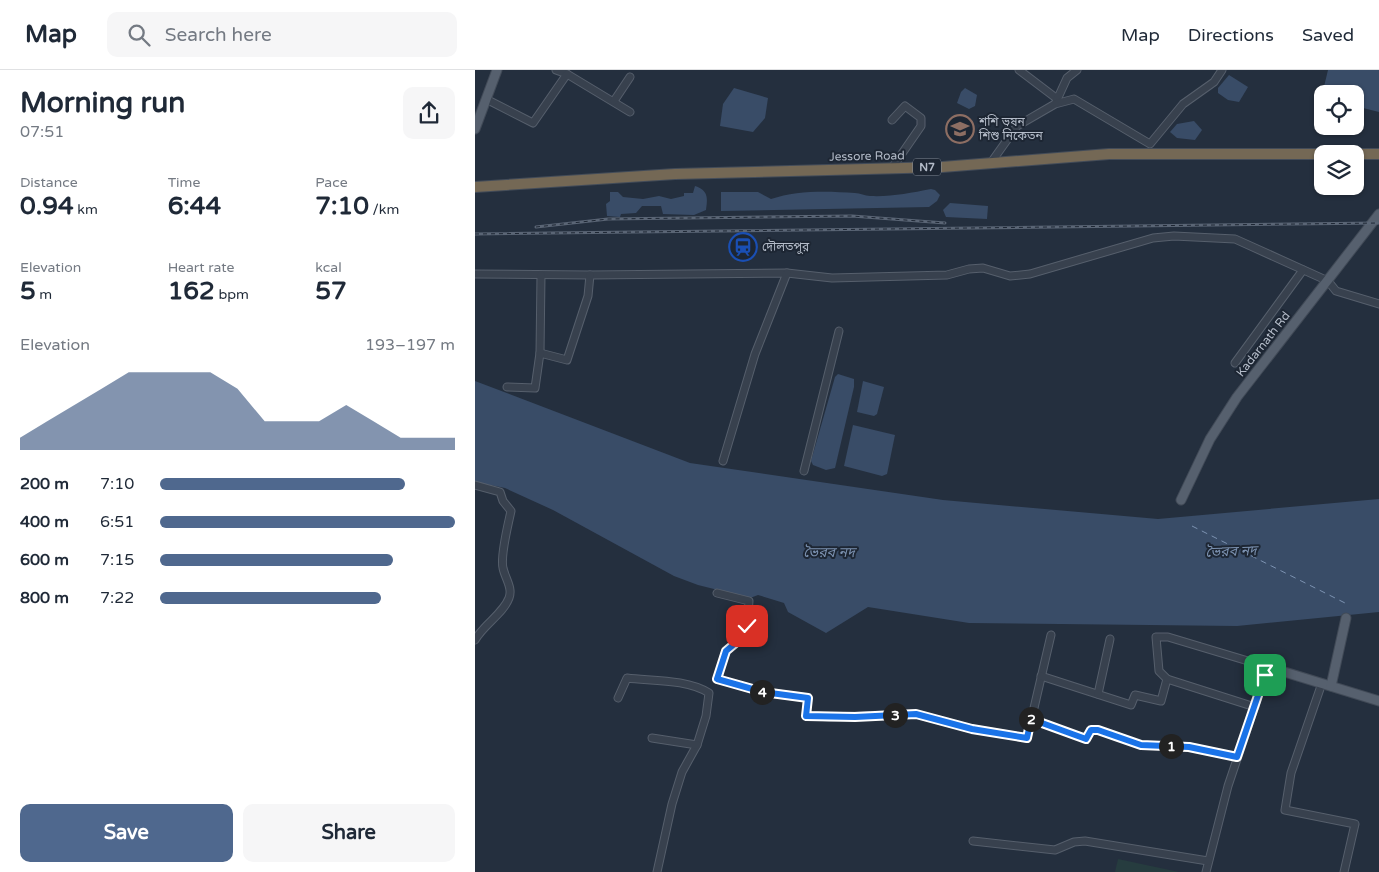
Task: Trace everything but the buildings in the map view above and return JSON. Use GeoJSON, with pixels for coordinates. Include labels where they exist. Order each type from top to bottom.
{"type":"FeatureCollection","features":[{"type":"Feature","properties":{"kind":"highway","name":"Jessore Road"},"geometry":{"type":"LineString","coordinates":[[475,188],[675,174],[990,164],[1109,154],[1379,154]]}},
{"type":"Feature","properties":{"kind":"highway","name":"Jessore Road"},"geometry":{"type":"LineString","coordinates":[[475,193],[714,176],[802,176],[989,169],[1106,159],[1314,158]]}},
{"type":"Feature","properties":{"kind":"highway"},"geometry":{"type":"LineString","coordinates":[[1364,158],[1379,159]]}},
{"type":"Feature","properties":{"kind":"main road"},"geometry":{"type":"LineString","coordinates":[[475,129],[497,70]]}},
{"type":"Feature","properties":{"kind":"main road","name":"Kadarnath Rd"},"geometry":{"type":"LineString","coordinates":[[1181,500],[1210,439],[1237,397],[1379,214]]}},
{"type":"Feature","properties":{"kind":"main road"},"geometry":{"type":"LineString","coordinates":[[1326,685],[1345,618]]}},
{"type":"Feature","properties":{"kind":"main road"},"geometry":{"type":"LineString","coordinates":[[1268,667],[1379,701]]}},
{"type":"Feature","properties":{"kind":"street"},"geometry":{"type":"LineString","coordinates":[[556,70],[567,74],[630,112]]}},
{"type":"Feature","properties":{"kind":"street"},"geometry":{"type":"LineString","coordinates":[[1019,70],[1056,101]]}},
{"type":"Feature","properties":{"kind":"street"},"geometry":{"type":"LineString","coordinates":[[1056,101],[1067,78],[1077,70]]}},
{"type":"Feature","properties":{"kind":"street"},"geometry":{"type":"LineString","coordinates":[[990,164],[1017,126],[1056,101],[1074,99],[1150,144],[1183,104],[1214,82],[1222,70]]}},
{"type":"Feature","properties":{"kind":"street"},"geometry":{"type":"LineString","coordinates":[[486,99],[533,123],[567,74]]}},
{"type":"Feature","properties":{"kind":"street"},"geometry":{"type":"LineString","coordinates":[[614,101],[630,78]]}},
{"type":"Feature","properties":{"kind":"street"},"geometry":{"type":"LineString","coordinates":[[892,120],[900,108],[905,106],[921,118],[921,126],[892,168]]}},
{"type":"Feature","properties":{"kind":"street"},"geometry":{"type":"LineString","coordinates":[[475,274],[590,275],[787,272],[832,278],[947,275],[969,269],[983,268],[1010,276],[1030,274],[1127,244],[1153,238],[1174,236],[1235,240],[1328,281],[1336,291],[1379,304]]}},
{"type":"Feature","properties":{"kind":"street"},"geometry":{"type":"LineString","coordinates":[[1235,362],[1303,270]]}},
{"type":"Feature","properties":{"kind":"street"},"geometry":{"type":"LineString","coordinates":[[723,462],[755,354],[787,272]]}},
{"type":"Feature","properties":{"kind":"street"},"geometry":{"type":"LineString","coordinates":[[507,388],[535,388],[540,353],[541,275]]}},
{"type":"Feature","properties":{"kind":"street"},"geometry":{"type":"LineString","coordinates":[[540,353],[567,360],[588,296],[590,275]]}},
{"type":"Feature","properties":{"kind":"street"},"geometry":{"type":"LineString","coordinates":[[804,471],[839,331]]}},
{"type":"Feature","properties":{"kind":"street"},"geometry":{"type":"LineString","coordinates":[[475,485],[499,492],[511,511],[502,566],[510,589],[510,596],[503,608],[481,630],[475,640]]}},
{"type":"Feature","properties":{"kind":"street"},"geometry":{"type":"LineString","coordinates":[[717,593],[749,601],[747,626],[738,641],[726,651],[717,679],[763,692],[808,698],[806,716],[838,717],[916,714],[972,729],[1027,738],[1051,636]]}},
{"type":"Feature","properties":{"kind":"street"},"geometry":{"type":"LineString","coordinates":[[1206,872],[1237,757],[1255,707],[1268,667],[1168,637],[1156,637],[1159,671],[1167,680],[1255,707]]}},
{"type":"Feature","properties":{"kind":"street"},"geometry":{"type":"LineString","coordinates":[[1098,694],[1110,638]]}},
{"type":"Feature","properties":{"kind":"street"},"geometry":{"type":"LineString","coordinates":[[1041,676],[1131,705],[1135,695],[1161,701],[1167,680]]}},
{"type":"Feature","properties":{"kind":"street"},"geometry":{"type":"LineString","coordinates":[[618,698],[627,678],[673,683],[708,692],[706,716],[697,745],[682,772],[672,804],[657,872]]}},
{"type":"Feature","properties":{"kind":"street"},"geometry":{"type":"LineString","coordinates":[[1326,685],[1291,773],[1285,810],[1355,824],[1344,872]]}},
{"type":"Feature","properties":{"kind":"street"},"geometry":{"type":"LineString","coordinates":[[1031,719],[1086,739],[1091,730],[1098,730],[1141,745],[1189,747],[1237,757]]}},
{"type":"Feature","properties":{"kind":"street"},"geometry":{"type":"LineString","coordinates":[[652,738],[697,745]]}},
{"type":"Feature","properties":{"kind":"street"},"geometry":{"type":"LineString","coordinates":[[973,841],[1055,850],[1074,842],[1085,841],[1208,861]]}},
{"type":"Feature","properties":{"kind":"green space"},"geometry":{"type":"Polygon","coordinates":[[[1118,859],[1179,872],[1115,872],[1118,859]]]}},
{"type":"Feature","properties":{"kind":"water"},"geometry":{"type":"Polygon","coordinates":[[[1328,70],[1379,70],[1379,112],[1364,108],[1364,85],[1324,85],[1328,70]]]}},
{"type":"Feature","properties":{"kind":"water"},"geometry":{"type":"Polygon","coordinates":[[[1229,75],[1248,87],[1239,102],[1228,100],[1218,93],[1218,88],[1229,75]]]}},
{"type":"Feature","properties":{"kind":"water"},"geometry":{"type":"Polygon","coordinates":[[[734,88],[768,98],[765,118],[753,132],[720,126],[723,104],[734,88]]]}},
{"type":"Feature","properties":{"kind":"water"},"geometry":{"type":"Polygon","coordinates":[[[965,88],[977,95],[975,106],[969,109],[957,103],[961,92],[965,88]]]}},
{"type":"Feature","properties":{"kind":"water"},"geometry":{"type":"Polygon","coordinates":[[[1194,121],[1202,130],[1195,140],[1177,138],[1170,132],[1177,124],[1194,121]]]}},
{"type":"Feature","properties":{"kind":"water"},"geometry":{"type":"Polygon","coordinates":[[[695,186],[705,192],[707,202],[706,210],[694,215],[663,214],[661,206],[642,206],[636,213],[621,214],[620,217],[607,216],[606,204],[610,201],[610,192],[618,192],[623,197],[643,199],[659,196],[671,199],[684,196],[684,193],[693,193],[695,186]]]}},
{"type":"Feature","properties":{"kind":"water"},"geometry":{"type":"Polygon","coordinates":[[[931,189],[940,195],[937,201],[929,207],[721,211],[721,192],[758,192],[771,199],[791,194],[813,192],[845,192],[878,196],[931,189]]]}},
{"type":"Feature","properties":{"kind":"water"},"geometry":{"type":"Polygon","coordinates":[[[950,203],[988,206],[987,219],[946,217],[943,210],[950,203]]]}},
{"type":"Feature","properties":{"kind":"water"},"geometry":{"type":"Polygon","coordinates":[[[838,374],[854,379],[854,387],[835,468],[826,470],[813,465],[811,461],[835,377],[838,374]]]}},
{"type":"Feature","properties":{"kind":"water","name":"ভৈরব নদ"},"geometry":{"type":"Polygon","coordinates":[[[475,381],[690,463],[943,500],[1158,519],[1379,499],[1379,612],[1237,626],[969,623],[868,607],[826,633],[788,612],[784,603],[758,595],[750,598],[698,585],[674,576],[553,510],[505,488],[475,482],[475,381]]]}},
{"type":"Feature","properties":{"kind":"water"},"geometry":{"type":"Polygon","coordinates":[[[863,381],[884,387],[877,414],[874,416],[857,412],[863,381]]]}},
{"type":"Feature","properties":{"kind":"water"},"geometry":{"type":"Polygon","coordinates":[[[853,425],[895,435],[887,474],[882,476],[844,466],[853,425]]]}},
{"type":"Feature","properties":{"kind":"ferry route"},"geometry":{"type":"LineString","coordinates":[[1192,526],[1347,604]]}},
{"type":"Feature","properties":{"kind":"railway"},"geometry":{"type":"LineString","coordinates":[[536,227],[608,219],[852,216],[945,223]]}},
{"type":"Feature","properties":{"kind":"railway"},"geometry":{"type":"LineString","coordinates":[[475,234],[1379,223]]}},
{"type":"Feature","properties":{"kind":"place","name":"শশি ভূষন শিশু নিকেতন"},"geometry":{"type":"Point","coordinates":[960,129]}},
{"type":"Feature","properties":{"kind":"place","name":"দৌলতপুর"},"geometry":{"type":"Point","coordinates":[743,247]}},
{"type":"Feature","properties":{"kind":"route"},"geometry":{"type":"LineString","coordinates":[[747,626],[738,641],[726,651],[717,679],[763,692],[808,698],[806,716],[855,717],[916,714],[972,729],[1027,738],[1031,719],[1086,739],[1091,730],[1098,730],[1141,745],[1189,747],[1237,757],[1265,675]]}}]}
